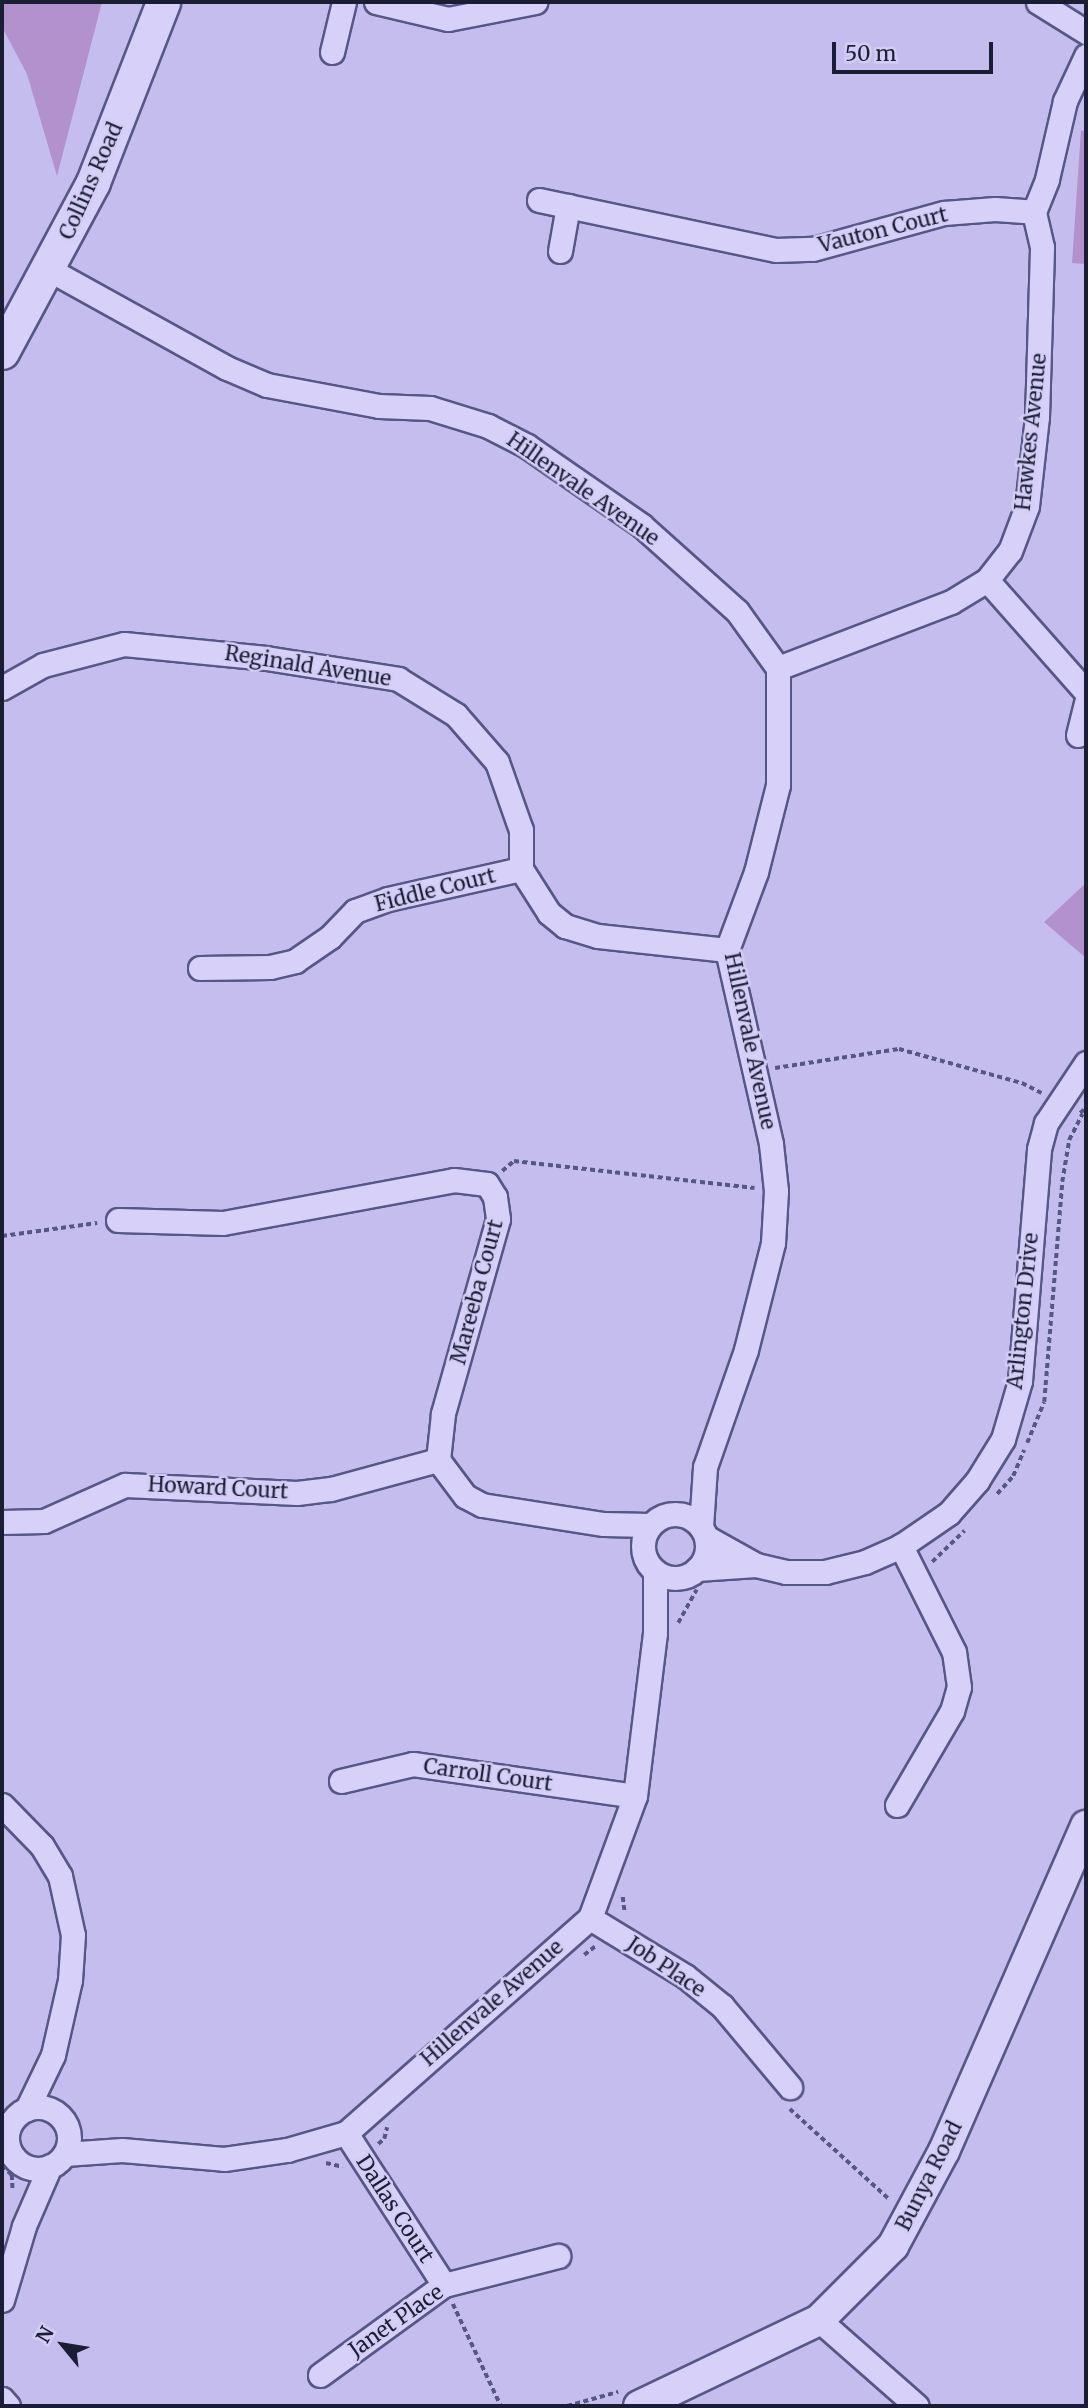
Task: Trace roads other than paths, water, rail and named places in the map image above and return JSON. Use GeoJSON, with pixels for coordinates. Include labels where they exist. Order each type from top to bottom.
{"type":"FeatureCollection","features":[{"type":"Feature","properties":{"kind":"main road","name":"Collins Road"},"geometry":{"type":"LineString","coordinates":[[2,352],[50,270],[93,182],[163,2]]}},
{"type":"Feature","properties":{"kind":"street"},"geometry":{"type":"LineString","coordinates":[[332,52],[344,2]]}},
{"type":"Feature","properties":{"kind":"street"},"geometry":{"type":"LineString","coordinates":[[376,2],[449,19],[535,2]]}},
{"type":"Feature","properties":{"kind":"street"},"geometry":{"type":"LineString","coordinates":[[1038,2],[1086,32]]}},
{"type":"Feature","properties":{"kind":"street"},"geometry":{"type":"LineString","coordinates":[[1034,212],[1047,179],[1065,101],[1086,56]]}},
{"type":"Feature","properties":{"kind":"street","name":"Vauton Court"},"geometry":{"type":"LineString","coordinates":[[539,200],[776,250],[813,249],[944,213],[995,209],[1034,212]]}},
{"type":"Feature","properties":{"kind":"street"},"geometry":{"type":"LineString","coordinates":[[560,251],[568,206]]}},
{"type":"Feature","properties":{"kind":"street","name":"Hawkes Avenue"},"geometry":{"type":"LineString","coordinates":[[778,668],[903,622],[987,580],[1010,551],[1027,506],[1042,323],[1042,247],[1034,212]]}},
{"type":"Feature","properties":{"kind":"street","name":"Hillenvale Avenue"},"geometry":{"type":"LineString","coordinates":[[50,270],[227,368],[267,385],[379,406],[430,408],[488,426],[527,446],[641,525],[737,611],[778,668],[778,785],[756,872],[727,950],[752,1072],[771,1144],[776,1191],[773,1243],[752,1324],[705,1467],[704,1532]]}},
{"type":"Feature","properties":{"kind":"street"},"geometry":{"type":"LineString","coordinates":[[987,580],[1086,692]]}},
{"type":"Feature","properties":{"kind":"street","name":"Reginald Avenue"},"geometry":{"type":"LineString","coordinates":[[2,688],[53,661],[124,644],[266,658],[398,679],[456,715],[496,762],[521,830],[521,869]]}},
{"type":"Feature","properties":{"kind":"street"},"geometry":{"type":"LineString","coordinates":[[1078,735],[1086,702]]}},
{"type":"Feature","properties":{"kind":"street"},"geometry":{"type":"LineString","coordinates":[[521,869],[550,913],[565,926],[598,936],[727,950]]}},
{"type":"Feature","properties":{"kind":"street","name":"Fiddle Court"},"geometry":{"type":"LineString","coordinates":[[200,968],[270,967],[295,961],[330,937],[355,911],[388,899],[521,869]]}},
{"type":"Feature","properties":{"kind":"street","name":"Arlington Drive"},"geometry":{"type":"LineString","coordinates":[[704,1532],[756,1565],[786,1572],[825,1572],[865,1562],[901,1546],[949,1513],[1003,1439],[1020,1381],[1039,1149],[1046,1123],[1086,1063]]}},
{"type":"Feature","properties":{"kind":"street","name":"Mareeba Court"},"geometry":{"type":"LineString","coordinates":[[118,1220],[223,1223],[454,1180],[487,1184],[495,1197],[498,1219],[443,1414],[438,1460]]}},
{"type":"Feature","properties":{"kind":"street"},"geometry":{"type":"LineString","coordinates":[[438,1460],[465,1496],[482,1505],[604,1524],[649,1525],[671,1513],[688,1516],[704,1532],[707,1549],[690,1573],[655,1572],[642,1548],[604,1524]]}},
{"type":"Feature","properties":{"kind":"street","name":"Howard Court"},"geometry":{"type":"LineString","coordinates":[[2,1522],[44,1521],[125,1485],[298,1493],[331,1489],[438,1460]]}},
{"type":"Feature","properties":{"kind":"street","name":"Hillenvale Avenue"},"geometry":{"type":"LineString","coordinates":[[671,1513],[705,1467]]}},
{"type":"Feature","properties":{"kind":"street"},"geometry":{"type":"LineString","coordinates":[[642,1548],[649,1525]]}},
{"type":"Feature","properties":{"kind":"street"},"geometry":{"type":"LineString","coordinates":[[897,1805],[951,1710],[959,1687],[954,1652],[901,1546]]}},
{"type":"Feature","properties":{"kind":"street","name":"Arlington Drive"},"geometry":{"type":"LineString","coordinates":[[690,1573],[756,1565]]}},
{"type":"Feature","properties":{"kind":"street","name":"Hillenvale Avenue"},"geometry":{"type":"LineString","coordinates":[[57,2160],[122,2150],[224,2159],[287,2150],[346,2133],[590,1918],[635,1796],[655,1633],[655,1572]]}},
{"type":"Feature","properties":{"kind":"street","name":"Hillenvale Avenue"},"geometry":{"type":"LineString","coordinates":[[655,1633],[690,1573]]}},
{"type":"Feature","properties":{"kind":"street","name":"Carroll Court"},"geometry":{"type":"LineString","coordinates":[[341,1780],[413,1764],[635,1796]]}},
{"type":"Feature","properties":{"kind":"street"},"geometry":{"type":"LineString","coordinates":[[2,1805],[42,1846],[60,1877],[71,1916],[72,1959],[53,2056],[27,2109],[6,2124],[24,2226]]}},
{"type":"Feature","properties":{"kind":"street","name":"Bunya Road"},"geometry":{"type":"LineString","coordinates":[[631,2403],[819,2320],[893,2246],[920,2200],[1086,1826]]}},
{"type":"Feature","properties":{"kind":"street","name":"Job Place"},"geometry":{"type":"LineString","coordinates":[[590,1918],[685,1976],[722,2006],[790,2087]]}},
{"type":"Feature","properties":{"kind":"street"},"geometry":{"type":"LineString","coordinates":[[2,2300],[24,2226],[69,2138],[62,2119],[53,2056]]}},
{"type":"Feature","properties":{"kind":"street"},"geometry":{"type":"LineString","coordinates":[[27,2109],[44,2107],[62,2119]]}},
{"type":"Feature","properties":{"kind":"street","name":"Hillenvale Avenue"},"geometry":{"type":"LineString","coordinates":[[62,2119],[122,2150]]}},
{"type":"Feature","properties":{"kind":"street","name":"Dallas Court"},"geometry":{"type":"LineString","coordinates":[[346,2133],[444,2285]]}},
{"type":"Feature","properties":{"kind":"street"},"geometry":{"type":"LineString","coordinates":[[11,2155],[57,2160]]}},
{"type":"Feature","properties":{"kind":"street","name":"Janet Place"},"geometry":{"type":"LineString","coordinates":[[320,2375],[444,2285],[558,2256]]}},
{"type":"Feature","properties":{"kind":"street"},"geometry":{"type":"LineString","coordinates":[[819,2320],[917,2406]]}},
{"type":"Feature","properties":{"kind":"street"},"geometry":{"type":"LineString","coordinates":[[2,2399],[8,2406]]}}]}
